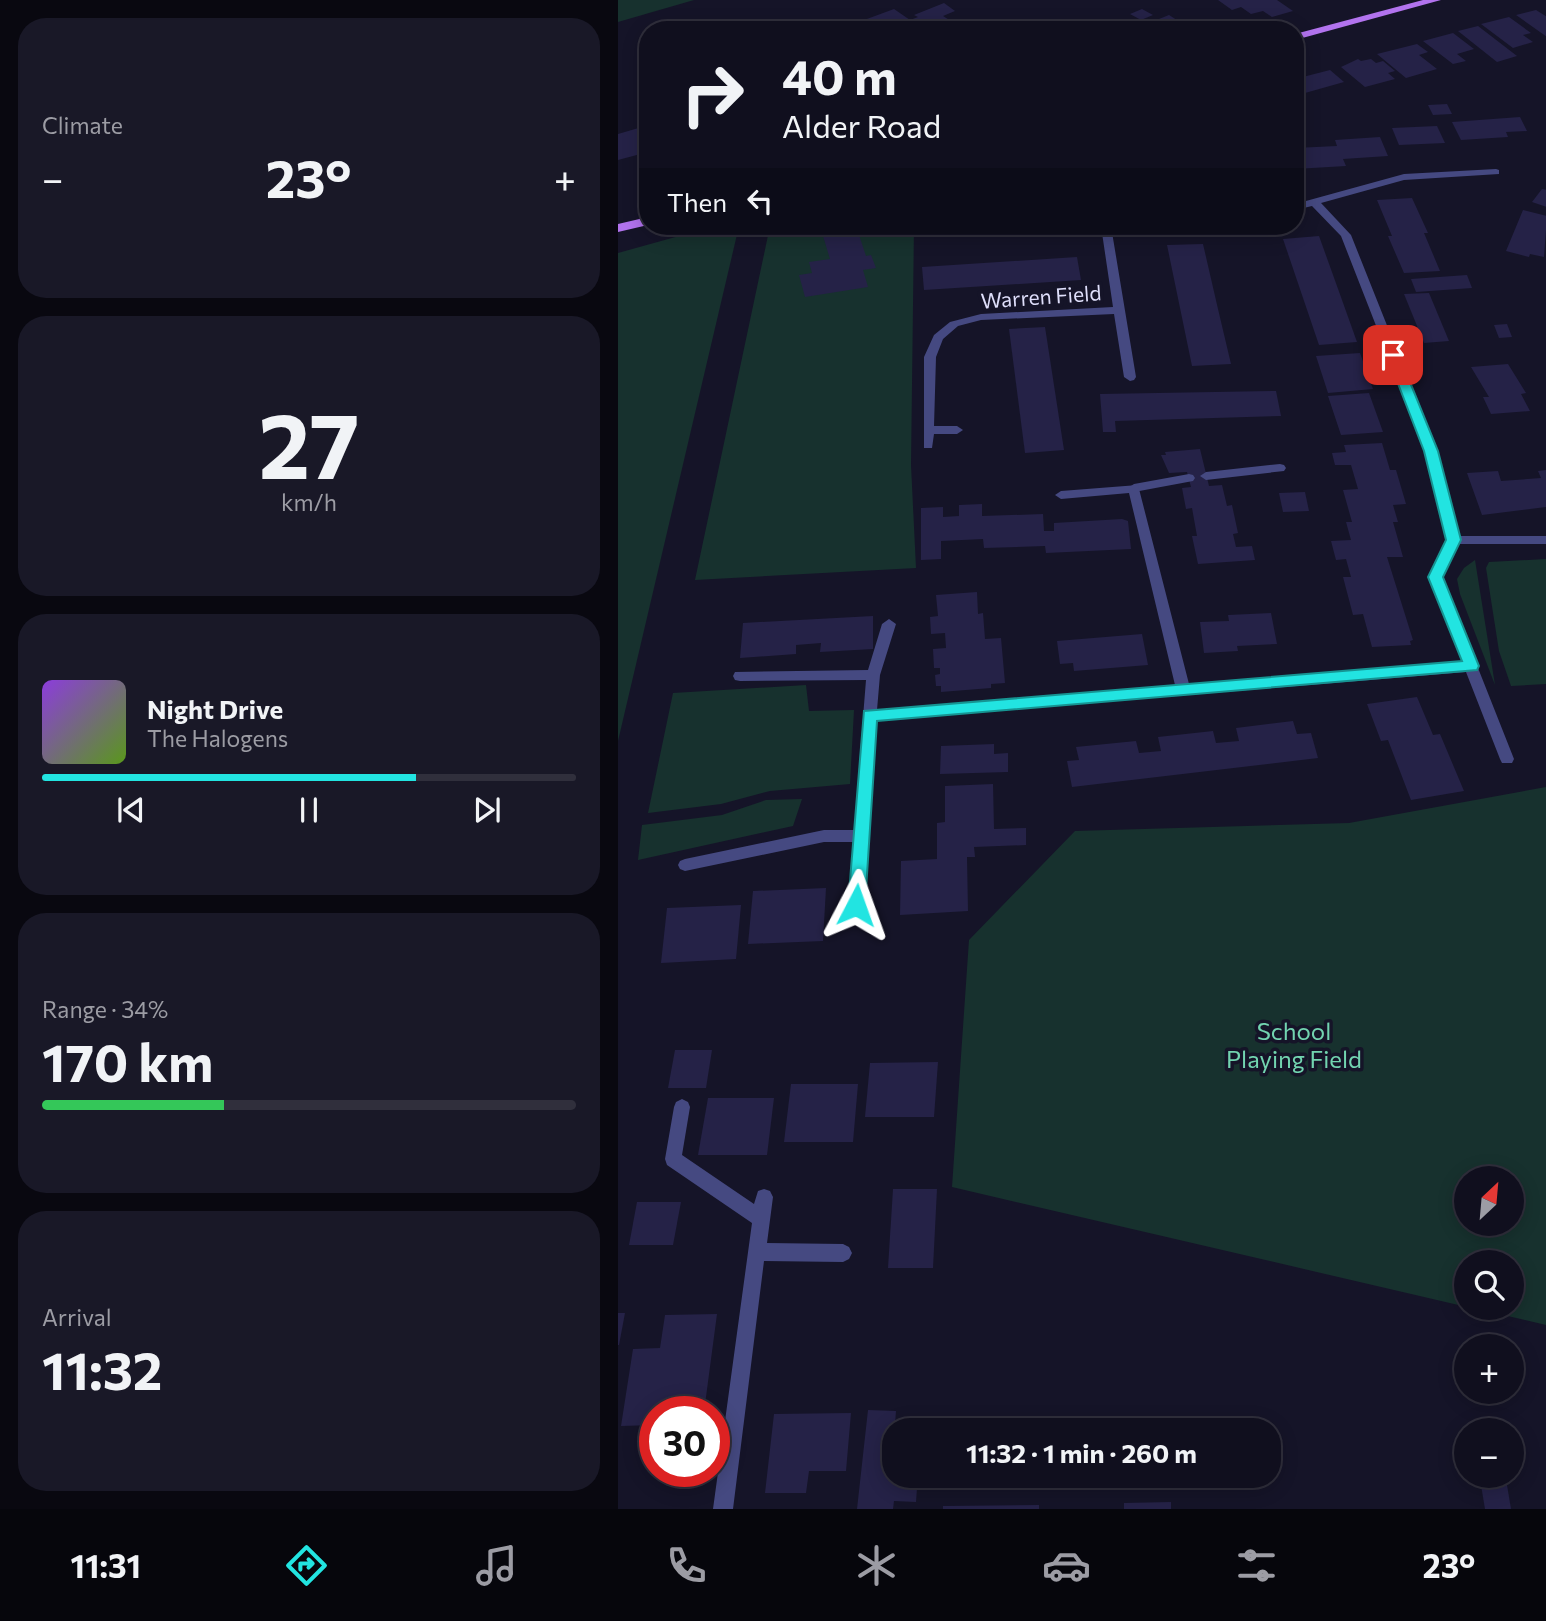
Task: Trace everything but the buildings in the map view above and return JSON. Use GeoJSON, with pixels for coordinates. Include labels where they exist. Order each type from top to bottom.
{"type":"FeatureCollection","features":[{"type":"Feature","properties":{"kind":"main road"},"geometry":{"type":"LineString","coordinates":[[1304,34],[1419,2],[1436,0]]}},
{"type":"Feature","properties":{"kind":"main road"},"geometry":{"type":"LineString","coordinates":[[618,228],[639,223]]}},
{"type":"Feature","properties":{"kind":"street"},"geometry":{"type":"LineString","coordinates":[[1304,204],[1404,177],[1496,172]]}},
{"type":"Feature","properties":{"kind":"street"},"geometry":{"type":"LineString","coordinates":[[1314,202],[1346,235],[1431,451],[1453,540],[1436,577],[1507,759]]}},
{"type":"Feature","properties":{"kind":"street","name":"Warren Field"},"geometry":{"type":"LineString","coordinates":[[1108,235],[1130,377]]}},
{"type":"Feature","properties":{"kind":"street","name":"Warren Field"},"geometry":{"type":"LineString","coordinates":[[928,445],[930,357],[938,337],[954,324],[981,317],[1120,310]]}},
{"type":"Feature","properties":{"kind":"street"},"geometry":{"type":"LineString","coordinates":[[928,430],[957,430]]}},
{"type":"Feature","properties":{"kind":"street"},"geometry":{"type":"LineString","coordinates":[[1206,476],[1280,468]]}},
{"type":"Feature","properties":{"kind":"street"},"geometry":{"type":"LineString","coordinates":[[1061,495],[1134,488],[1189,478]]}},
{"type":"Feature","properties":{"kind":"street"},"geometry":{"type":"LineString","coordinates":[[1134,488],[1183,689]]}},
{"type":"Feature","properties":{"kind":"street"},"geometry":{"type":"LineString","coordinates":[[1453,540],[1546,540]]}},
{"type":"Feature","properties":{"kind":"street"},"geometry":{"type":"LineString","coordinates":[[856,905],[873,674],[889,624]]}},
{"type":"Feature","properties":{"kind":"street"},"geometry":{"type":"LineString","coordinates":[[870,716],[1472,666]]}},
{"type":"Feature","properties":{"kind":"street"},"geometry":{"type":"LineString","coordinates":[[740,676],[873,674]]}},
{"type":"Feature","properties":{"kind":"street"},"geometry":{"type":"LineString","coordinates":[[685,865],[824,836],[862,836]]}},
{"type":"Feature","properties":{"kind":"street"},"geometry":{"type":"LineString","coordinates":[[682,1107],[673,1159],[761,1219]]}},
{"type":"Feature","properties":{"kind":"street"},"geometry":{"type":"LineString","coordinates":[[723,1509],[764,1197]]}},
{"type":"Feature","properties":{"kind":"street"},"geometry":{"type":"LineString","coordinates":[[757,1252],[843,1253]]}},
{"type":"Feature","properties":{"kind":"green space"},"geometry":{"type":"Polygon","coordinates":[[[618,0],[694,0],[618,22],[618,0]]]}},
{"type":"Feature","properties":{"kind":"green space"},"geometry":{"type":"Polygon","coordinates":[[[683,235],[737,235],[618,741],[618,253],[683,235]]]}},
{"type":"Feature","properties":{"kind":"green space"},"geometry":{"type":"Polygon","coordinates":[[[768,235],[914,235],[911,465],[916,568],[695,580],[768,235]]]}},
{"type":"Feature","properties":{"kind":"green space"},"geometry":{"type":"Polygon","coordinates":[[[1546,559],[1546,684],[1511,686],[1499,651],[1486,568],[1489,562],[1546,559]]]}},
{"type":"Feature","properties":{"kind":"green space"},"geometry":{"type":"Polygon","coordinates":[[[1475,560],[1495,685],[1460,594],[1457,579],[1464,568],[1475,560]]]}},
{"type":"Feature","properties":{"kind":"green space"},"geometry":{"type":"Polygon","coordinates":[[[806,685],[809,711],[854,710],[850,784],[770,791],[721,804],[648,813],[673,693],[806,685]]]}},
{"type":"Feature","properties":{"kind":"green space","name":"School Playing Field"},"geometry":{"type":"Polygon","coordinates":[[[1546,787],[1546,1325],[1524,1320],[1524,1250],[1454,1250],[1454,1304],[952,1187],[969,940],[1075,831],[1349,823],[1546,787]]]}},
{"type":"Feature","properties":{"kind":"green space"},"geometry":{"type":"Polygon","coordinates":[[[802,799],[793,826],[638,860],[642,825],[722,815],[766,800],[802,799]]]}},
{"type":"Feature","properties":{"kind":"route"},"geometry":{"type":"LineString","coordinates":[[856,905],[870,716],[1472,666],[1436,577],[1453,540],[1431,451],[1393,355]]}}]}
